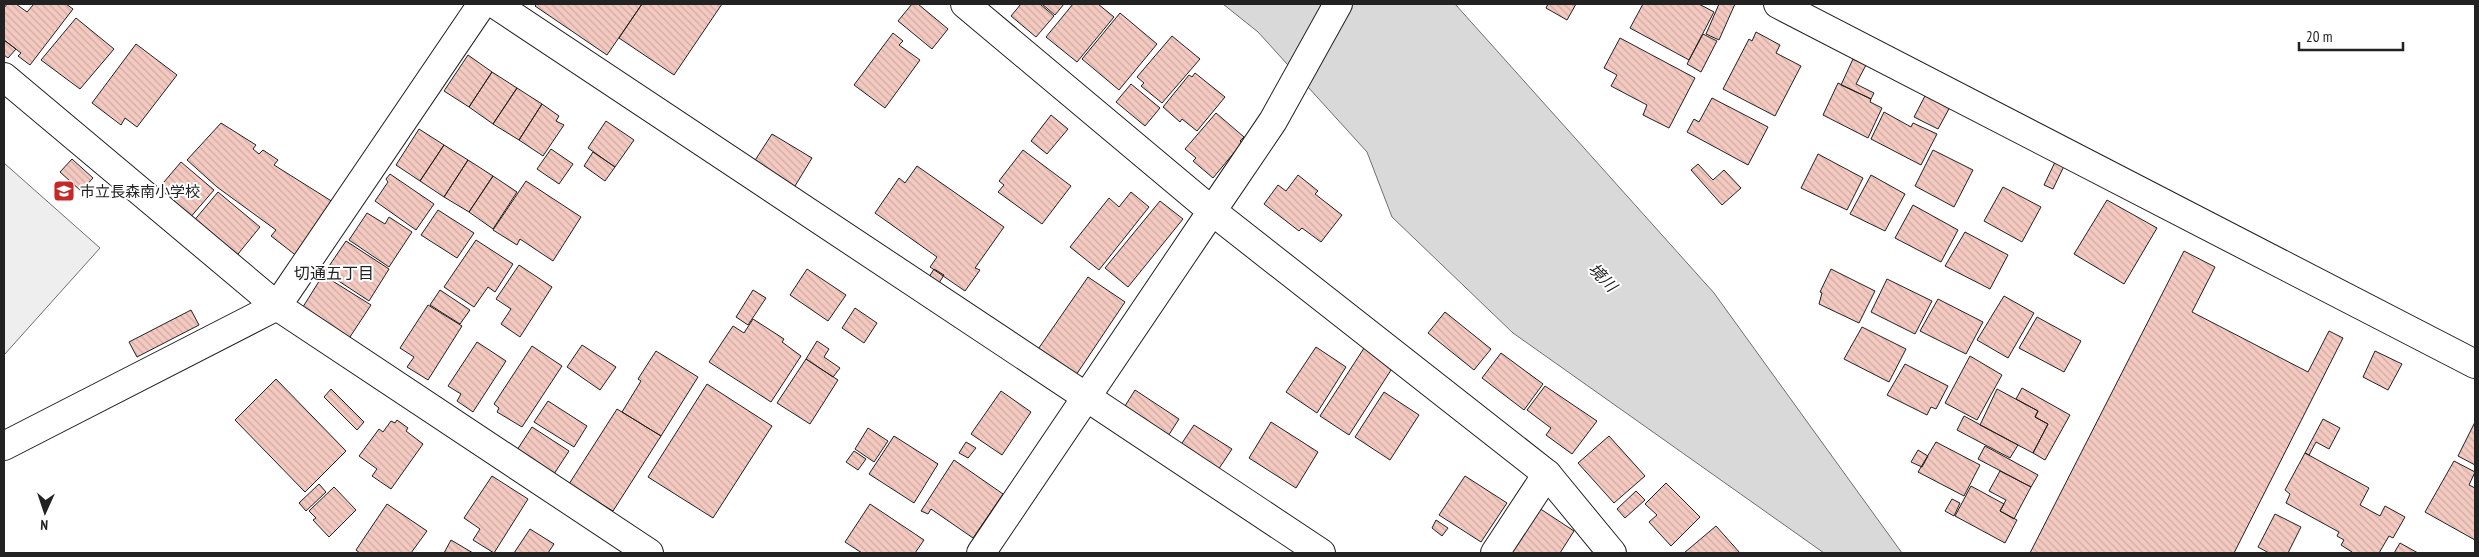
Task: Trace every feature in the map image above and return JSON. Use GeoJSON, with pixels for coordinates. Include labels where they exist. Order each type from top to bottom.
{"type":"FeatureCollection","features":[{"type":"Feature","properties":{"kind":"street"},"geometry":{"type":"LineString","coordinates":[[4,446],[277,306],[482,4]]}},
{"type":"Feature","properties":{"kind":"street"},"geometry":{"type":"LineString","coordinates":[[495,4],[1322,553]]}},
{"type":"Feature","properties":{"kind":"street"},"geometry":{"type":"LineString","coordinates":[[965,4],[1212,211],[1547,474],[1612,553]]}},
{"type":"Feature","properties":{"kind":"street"},"geometry":{"type":"LineString","coordinates":[[981,553],[1273,121],[1338,4]]}},
{"type":"Feature","properties":{"kind":"street"},"geometry":{"type":"LineString","coordinates":[[1778,4],[2475,364]]}},
{"type":"Feature","properties":{"kind":"street"},"geometry":{"type":"LineString","coordinates":[[4,77],[277,306],[649,553]]}},
{"type":"Feature","properties":{"kind":"street"},"geometry":{"type":"LineString","coordinates":[[1495,553],[1547,474]]}},
{"type":"Feature","properties":{"kind":"shaded area"},"geometry":{"type":"Polygon","coordinates":[[[4,163],[100,248],[4,355],[4,163]]]}},
{"type":"Feature","properties":{"kind":"water","name":"境川"},"geometry":{"type":"Polygon","coordinates":[[[1223,4],[1455,4],[1714,293],[1902,553],[1824,553],[1513,333],[1392,217],[1367,152],[1258,32],[1223,4]]]}},
{"type":"Feature","properties":{"kind":"building"},"geometry":{"type":"Polygon","coordinates":[[[7,4],[16,4],[27,12],[34,4],[66,4],[73,9],[30,65],[18,56],[21,53],[4,40],[4,8],[7,4]]]}},
{"type":"Feature","properties":{"kind":"building"},"geometry":{"type":"Polygon","coordinates":[[[537,4],[642,4],[607,55],[535,6],[537,4]]]}},
{"type":"Feature","properties":{"kind":"building"},"geometry":{"type":"Polygon","coordinates":[[[642,4],[722,4],[674,75],[619,38],[642,4]]]}},
{"type":"Feature","properties":{"kind":"building"},"geometry":{"type":"Polygon","coordinates":[[[912,4],[918,4],[948,29],[932,49],[898,21],[912,4]]]}},
{"type":"Feature","properties":{"kind":"building"},"geometry":{"type":"Polygon","coordinates":[[[1021,4],[1040,4],[1054,16],[1036,37],[1011,16],[1021,4]]]}},
{"type":"Feature","properties":{"kind":"building"},"geometry":{"type":"Polygon","coordinates":[[[1042,4],[1064,4],[1055,15],[1042,4]]]}},
{"type":"Feature","properties":{"kind":"building"},"geometry":{"type":"Polygon","coordinates":[[[1073,4],[1098,4],[1114,17],[1077,62],[1046,37],[1073,4]]]}},
{"type":"Feature","properties":{"kind":"building"},"geometry":{"type":"Polygon","coordinates":[[[1548,4],[1576,4],[1567,20],[1546,8],[1548,4]]]}},
{"type":"Feature","properties":{"kind":"building"},"geometry":{"type":"Polygon","coordinates":[[[1643,4],[1699,4],[1714,12],[1689,60],[1630,28],[1643,4]]]}},
{"type":"Feature","properties":{"kind":"building"},"geometry":{"type":"Polygon","coordinates":[[[1719,4],[1735,4],[1719,40],[1706,34],[1719,4]]]}},
{"type":"Feature","properties":{"kind":"building"},"geometry":{"type":"Polygon","coordinates":[[[1120,13],[1157,44],[1119,90],[1082,59],[1120,13]]]}},
{"type":"Feature","properties":{"kind":"building"},"geometry":{"type":"Polygon","coordinates":[[[76,18],[114,49],[80,89],[41,60],[76,18]]]}},
{"type":"Feature","properties":{"kind":"building"},"geometry":{"type":"Polygon","coordinates":[[[1756,32],[1780,45],[1776,53],[1801,66],[1775,116],[1723,89],[1749,39],[1752,41],[1756,32]]]}},
{"type":"Feature","properties":{"kind":"building"},"geometry":{"type":"Polygon","coordinates":[[[893,33],[903,41],[899,45],[920,60],[885,108],[854,85],[893,33]]]}},
{"type":"Feature","properties":{"kind":"building"},"geometry":{"type":"Polygon","coordinates":[[[1703,34],[1717,41],[1701,72],[1687,64],[1703,34]]]}},
{"type":"Feature","properties":{"kind":"building"},"geometry":{"type":"Polygon","coordinates":[[[1172,36],[1200,59],[1162,103],[1141,86],[1144,83],[1137,77],[1172,36]]]}},
{"type":"Feature","properties":{"kind":"building"},"geometry":{"type":"Polygon","coordinates":[[[1620,38],[1695,78],[1669,128],[1643,115],[1647,105],[1611,86],[1617,75],[1604,68],[1620,38]]]}},
{"type":"Feature","properties":{"kind":"building"},"geometry":{"type":"Polygon","coordinates":[[[4,40],[16,49],[8,58],[4,55],[4,40]]]}},
{"type":"Feature","properties":{"kind":"building"},"geometry":{"type":"Polygon","coordinates":[[[136,44],[177,75],[137,127],[125,118],[121,125],[92,103],[136,44]]]}},
{"type":"Feature","properties":{"kind":"building"},"geometry":{"type":"Polygon","coordinates":[[[468,55],[492,72],[469,107],[444,91],[468,55]]]}},
{"type":"Feature","properties":{"kind":"building"},"geometry":{"type":"Polygon","coordinates":[[[1853,59],[1866,65],[1856,84],[1874,93],[1871,99],[1841,85],[1853,59]]]}},
{"type":"Feature","properties":{"kind":"building"},"geometry":{"type":"Polygon","coordinates":[[[492,72],[517,88],[493,124],[469,107],[492,72]]]}},
{"type":"Feature","properties":{"kind":"building"},"geometry":{"type":"Polygon","coordinates":[[[1195,73],[1225,97],[1197,131],[1182,119],[1180,122],[1163,107],[1189,75],[1192,77],[1195,73]]]}},
{"type":"Feature","properties":{"kind":"building"},"geometry":{"type":"Polygon","coordinates":[[[1838,83],[1871,99],[1870,102],[1882,108],[1868,138],[1823,115],[1838,83]]]}},
{"type":"Feature","properties":{"kind":"building"},"geometry":{"type":"Polygon","coordinates":[[[1131,84],[1160,108],[1145,126],[1116,102],[1131,84]]]}},
{"type":"Feature","properties":{"kind":"building"},"geometry":{"type":"Polygon","coordinates":[[[517,88],[542,104],[519,140],[493,124],[517,88]]]}},
{"type":"Feature","properties":{"kind":"building"},"geometry":{"type":"Polygon","coordinates":[[[1926,94],[1950,107],[1938,129],[1914,117],[1926,94]]]}},
{"type":"Feature","properties":{"kind":"building"},"geometry":{"type":"Polygon","coordinates":[[[1712,98],[1768,127],[1748,165],[1687,132],[1694,119],[1699,122],[1712,98]]]}},
{"type":"Feature","properties":{"kind":"building"},"geometry":{"type":"Polygon","coordinates":[[[542,104],[559,116],[556,121],[564,125],[543,156],[519,140],[542,104]]]}},
{"type":"Feature","properties":{"kind":"building"},"geometry":{"type":"Polygon","coordinates":[[[1884,112],[1911,127],[1913,123],[1937,134],[1921,165],[1871,139],[1884,112]]]}},
{"type":"Feature","properties":{"kind":"building"},"geometry":{"type":"Polygon","coordinates":[[[1216,113],[1244,137],[1240,141],[1242,143],[1213,178],[1193,161],[1196,158],[1185,149],[1216,113]]]}},
{"type":"Feature","properties":{"kind":"building"},"geometry":{"type":"Polygon","coordinates":[[[1051,115],[1068,129],[1047,154],[1031,141],[1051,115]]]}},
{"type":"Feature","properties":{"kind":"building"},"geometry":{"type":"Polygon","coordinates":[[[606,121],[634,140],[615,167],[588,148],[606,121]]]}},
{"type":"Feature","properties":{"kind":"building"},"geometry":{"type":"Polygon","coordinates":[[[221,123],[256,145],[253,149],[259,154],[263,150],[278,160],[274,165],[333,202],[298,257],[271,236],[276,230],[217,187],[187,160],[221,123]]]}},
{"type":"Feature","properties":{"kind":"building"},"geometry":{"type":"Polygon","coordinates":[[[419,129],[444,145],[420,181],[396,165],[419,129]]]}},
{"type":"Feature","properties":{"kind":"building"},"geometry":{"type":"Polygon","coordinates":[[[772,134],[812,158],[792,191],[752,165],[772,134]]]}},
{"type":"Feature","properties":{"kind":"building"},"geometry":{"type":"Polygon","coordinates":[[[444,145],[468,160],[444,197],[420,181],[444,145]]]}},
{"type":"Feature","properties":{"kind":"building"},"geometry":{"type":"Polygon","coordinates":[[[551,149],[573,164],[559,184],[537,169],[551,149]]]}},
{"type":"Feature","properties":{"kind":"building"},"geometry":{"type":"Polygon","coordinates":[[[1023,150],[1071,186],[1042,224],[998,192],[1004,185],[999,181],[1023,150]]]}},
{"type":"Feature","properties":{"kind":"building"},"geometry":{"type":"Polygon","coordinates":[[[1933,150],[1973,170],[1954,207],[1915,186],[1933,150]]]}},
{"type":"Feature","properties":{"kind":"building"},"geometry":{"type":"Polygon","coordinates":[[[593,152],[615,167],[605,181],[584,166],[593,152]]]}},
{"type":"Feature","properties":{"kind":"building"},"geometry":{"type":"Polygon","coordinates":[[[1818,154],[1863,178],[1847,210],[1801,188],[1818,154]]]}},
{"type":"Feature","properties":{"kind":"building"},"geometry":{"type":"Polygon","coordinates":[[[72,159],[93,178],[81,191],[60,172],[72,159]]]}},
{"type":"Feature","properties":{"kind":"building"},"geometry":{"type":"Polygon","coordinates":[[[468,160],[493,176],[469,212],[444,197],[468,160]]]}},
{"type":"Feature","properties":{"kind":"building"},"geometry":{"type":"Polygon","coordinates":[[[2056,160],[2065,164],[2053,189],[2044,185],[2056,160]]]}},
{"type":"Feature","properties":{"kind":"building"},"geometry":{"type":"Polygon","coordinates":[[[181,162],[214,190],[188,220],[177,205],[158,189],[181,162]]]}},
{"type":"Feature","properties":{"kind":"building"},"geometry":{"type":"Polygon","coordinates":[[[1698,164],[1713,180],[1724,170],[1741,188],[1722,205],[1691,170],[1698,164]]]}},
{"type":"Feature","properties":{"kind":"building"},"geometry":{"type":"Polygon","coordinates":[[[917,166],[1004,227],[975,268],[980,270],[965,291],[930,267],[937,257],[875,213],[899,178],[905,183],[917,166]]]}},
{"type":"Feature","properties":{"kind":"building"},"geometry":{"type":"Polygon","coordinates":[[[390,174],[434,204],[416,230],[375,201],[388,182],[386,179],[390,174]]]}},
{"type":"Feature","properties":{"kind":"building"},"geometry":{"type":"Polygon","coordinates":[[[1298,175],[1318,191],[1315,194],[1342,215],[1321,242],[1302,228],[1299,231],[1264,204],[1278,185],[1286,191],[1298,175]]]}},
{"type":"Feature","properties":{"kind":"building"},"geometry":{"type":"Polygon","coordinates":[[[1871,175],[1905,194],[1885,231],[1850,214],[1871,175]]]}},
{"type":"Feature","properties":{"kind":"building"},"geometry":{"type":"Polygon","coordinates":[[[493,176],[517,192],[493,229],[469,212],[493,176]]]}},
{"type":"Feature","properties":{"kind":"building"},"geometry":{"type":"Polygon","coordinates":[[[526,181],[581,217],[553,261],[520,239],[517,245],[493,230],[526,181]]]}},
{"type":"Feature","properties":{"kind":"building"},"geometry":{"type":"Polygon","coordinates":[[[2003,187],[2041,207],[2022,242],[1984,221],[2003,187]]]}},
{"type":"Feature","properties":{"kind":"building"},"geometry":{"type":"Polygon","coordinates":[[[218,192],[260,227],[234,259],[192,223],[218,192]]]}},
{"type":"Feature","properties":{"kind":"building"},"geometry":{"type":"Polygon","coordinates":[[[1131,192],[1149,207],[1099,270],[1070,247],[1109,198],[1119,207],[1131,192]]]}},
{"type":"Feature","properties":{"kind":"building"},"geometry":{"type":"Polygon","coordinates":[[[2107,200],[2157,228],[2124,284],[2074,254],[2107,200]]]}},
{"type":"Feature","properties":{"kind":"building"},"geometry":{"type":"Polygon","coordinates":[[[1160,201],[1183,219],[1128,287],[1105,268],[1160,201]]]}},
{"type":"Feature","properties":{"kind":"building"},"geometry":{"type":"Polygon","coordinates":[[[1913,205],[1958,230],[1941,262],[1895,238],[1913,205]]]}},
{"type":"Feature","properties":{"kind":"building"},"geometry":{"type":"Polygon","coordinates":[[[438,210],[474,233],[457,258],[421,235],[438,210]]]}},
{"type":"Feature","properties":{"kind":"building"},"geometry":{"type":"Polygon","coordinates":[[[367,213],[385,224],[389,217],[412,232],[389,267],[349,240],[367,213]]]}},
{"type":"Feature","properties":{"kind":"building"},"geometry":{"type":"Polygon","coordinates":[[[1965,232],[2008,255],[1990,289],[1945,266],[1965,232]]]}},
{"type":"Feature","properties":{"kind":"building"},"geometry":{"type":"Polygon","coordinates":[[[476,240],[513,264],[495,292],[488,287],[474,307],[444,287],[476,240]]]}},
{"type":"Feature","properties":{"kind":"building"},"geometry":{"type":"Polygon","coordinates":[[[346,241],[389,269],[369,301],[325,272],[346,241]]]}},
{"type":"Feature","properties":{"kind":"building"},"geometry":{"type":"Polygon","coordinates":[[[2184,251],[2215,267],[2192,312],[2308,372],[2329,331],[2343,338],[2234,553],[2030,553],[2184,251]]]}},
{"type":"Feature","properties":{"kind":"building"},"geometry":{"type":"Polygon","coordinates":[[[519,265],[552,287],[520,337],[501,324],[511,309],[496,299],[519,265]]]}},
{"type":"Feature","properties":{"kind":"building"},"geometry":{"type":"Polygon","coordinates":[[[807,269],[846,295],[828,321],[790,295],[807,269]]]}},
{"type":"Feature","properties":{"kind":"building"},"geometry":{"type":"Polygon","coordinates":[[[934,269],[944,275],[934,291],[924,285],[934,269]]]}},
{"type":"Feature","properties":{"kind":"building"},"geometry":{"type":"Polygon","coordinates":[[[1831,269],[1875,291],[1859,323],[1819,304],[1822,293],[1820,292],[1831,269]]]}},
{"type":"Feature","properties":{"kind":"building"},"geometry":{"type":"Polygon","coordinates":[[[323,275],[371,305],[348,340],[301,310],[323,275]]]}},
{"type":"Feature","properties":{"kind":"building"},"geometry":{"type":"Polygon","coordinates":[[[1088,277],[1125,302],[1072,381],[1034,355],[1088,277]]]}},
{"type":"Feature","properties":{"kind":"building"},"geometry":{"type":"Polygon","coordinates":[[[1887,279],[1932,301],[1915,334],[1871,312],[1887,279]]]}},
{"type":"Feature","properties":{"kind":"building"},"geometry":{"type":"Polygon","coordinates":[[[440,290],[470,310],[460,324],[430,305],[440,290]]]}},
{"type":"Feature","properties":{"kind":"building"},"geometry":{"type":"Polygon","coordinates":[[[753,290],[766,298],[748,325],[736,317],[753,290]]]}},
{"type":"Feature","properties":{"kind":"building"},"geometry":{"type":"Polygon","coordinates":[[[2004,296],[2034,313],[2008,358],[1977,340],[2004,296]]]}},
{"type":"Feature","properties":{"kind":"building"},"geometry":{"type":"Polygon","coordinates":[[[1938,299],[1983,322],[1966,354],[1920,331],[1938,299]]]}},
{"type":"Feature","properties":{"kind":"building"},"geometry":{"type":"Polygon","coordinates":[[[428,305],[462,326],[428,380],[407,367],[414,357],[400,348],[428,305]]]}},
{"type":"Feature","properties":{"kind":"building"},"geometry":{"type":"Polygon","coordinates":[[[855,308],[877,323],[864,343],[842,328],[855,308]]]}},
{"type":"Feature","properties":{"kind":"building"},"geometry":{"type":"Polygon","coordinates":[[[191,310],[199,325],[137,357],[129,342],[191,310]]]}},
{"type":"Feature","properties":{"kind":"building"},"geometry":{"type":"Polygon","coordinates":[[[1445,312],[1491,349],[1474,370],[1428,333],[1445,312]]]}},
{"type":"Feature","properties":{"kind":"building"},"geometry":{"type":"Polygon","coordinates":[[[2037,317],[2081,341],[2064,372],[2019,348],[2037,317]]]}},
{"type":"Feature","properties":{"kind":"building"},"geometry":{"type":"Polygon","coordinates":[[[753,319],[784,339],[782,342],[801,356],[771,402],[709,362],[733,326],[744,333],[753,319]]]}},
{"type":"Feature","properties":{"kind":"building"},"geometry":{"type":"Polygon","coordinates":[[[1862,327],[1906,349],[1889,382],[1844,359],[1862,327]]]}},
{"type":"Feature","properties":{"kind":"building"},"geometry":{"type":"Polygon","coordinates":[[[817,341],[829,349],[824,357],[840,368],[833,377],[806,359],[817,341]]]}},
{"type":"Feature","properties":{"kind":"building"},"geometry":{"type":"Polygon","coordinates":[[[477,342],[506,361],[473,412],[457,401],[461,394],[448,386],[477,342]]]}},
{"type":"Feature","properties":{"kind":"building"},"geometry":{"type":"Polygon","coordinates":[[[582,345],[616,367],[600,390],[567,367],[582,345]]]}},
{"type":"Feature","properties":{"kind":"building"},"geometry":{"type":"Polygon","coordinates":[[[1366,345],[1395,364],[1349,435],[1320,416],[1366,345]]]}},
{"type":"Feature","properties":{"kind":"building"},"geometry":{"type":"Polygon","coordinates":[[[532,346],[562,366],[522,427],[497,412],[499,408],[494,404],[532,346]]]}},
{"type":"Feature","properties":{"kind":"building"},"geometry":{"type":"Polygon","coordinates":[[[1316,347],[1346,367],[1317,413],[1286,392],[1316,347]]]}},
{"type":"Feature","properties":{"kind":"building"},"geometry":{"type":"Polygon","coordinates":[[[656,351],[698,377],[661,436],[622,412],[641,381],[638,379],[656,351]]]}},
{"type":"Feature","properties":{"kind":"building"},"geometry":{"type":"Polygon","coordinates":[[[2375,351],[2402,364],[2388,390],[2363,377],[2375,351]]]}},
{"type":"Feature","properties":{"kind":"building"},"geometry":{"type":"Polygon","coordinates":[[[1501,353],[1543,384],[1524,410],[1482,378],[1501,353]]]}},
{"type":"Feature","properties":{"kind":"building"},"geometry":{"type":"Polygon","coordinates":[[[1970,356],[2002,375],[1977,420],[1945,403],[1970,356]]]}},
{"type":"Feature","properties":{"kind":"building"},"geometry":{"type":"Polygon","coordinates":[[[806,359],[838,380],[810,424],[777,403],[806,359]]]}},
{"type":"Feature","properties":{"kind":"building"},"geometry":{"type":"Polygon","coordinates":[[[1905,364],[1948,386],[1936,409],[1931,407],[1927,415],[1887,395],[1905,364]]]}},
{"type":"Feature","properties":{"kind":"building"},"geometry":{"type":"Polygon","coordinates":[[[276,379],[346,451],[305,492],[235,420],[276,379]]]}},
{"type":"Feature","properties":{"kind":"building"},"geometry":{"type":"Polygon","coordinates":[[[707,384],[772,426],[713,518],[648,477],[707,384]]]}},
{"type":"Feature","properties":{"kind":"building"},"geometry":{"type":"Polygon","coordinates":[[[1545,386],[1597,421],[1572,454],[1546,435],[1551,428],[1527,410],[1545,386]]]}},
{"type":"Feature","properties":{"kind":"building"},"geometry":{"type":"Polygon","coordinates":[[[2022,388],[2070,415],[2045,460],[2033,453],[2048,424],[2035,417],[2038,411],[2016,399],[2022,388]]]}},
{"type":"Feature","properties":{"kind":"building"},"geometry":{"type":"Polygon","coordinates":[[[331,389],[364,422],[357,430],[324,397],[331,389]]]}},
{"type":"Feature","properties":{"kind":"building"},"geometry":{"type":"Polygon","coordinates":[[[1997,389],[2038,411],[2035,417],[2048,424],[2033,453],[1980,425],[1997,389]]]}},
{"type":"Feature","properties":{"kind":"building"},"geometry":{"type":"Polygon","coordinates":[[[1135,390],[1179,419],[1163,444],[1120,414],[1135,390]]]}},
{"type":"Feature","properties":{"kind":"building"},"geometry":{"type":"Polygon","coordinates":[[[1001,391],[1031,412],[1002,455],[971,434],[1001,391]]]}},
{"type":"Feature","properties":{"kind":"building"},"geometry":{"type":"Polygon","coordinates":[[[1384,392],[1419,415],[1390,460],[1355,437],[1384,392]]]}},
{"type":"Feature","properties":{"kind":"building"},"geometry":{"type":"Polygon","coordinates":[[[548,401],[587,426],[574,447],[534,422],[548,401]]]}},
{"type":"Feature","properties":{"kind":"building"},"geometry":{"type":"Polygon","coordinates":[[[617,409],[661,436],[613,511],[569,484],[617,409]]]}},
{"type":"Feature","properties":{"kind":"building"},"geometry":{"type":"Polygon","coordinates":[[[1964,416],[2018,445],[2010,458],[1957,430],[1964,416]]]}},
{"type":"Feature","properties":{"kind":"building"},"geometry":{"type":"Polygon","coordinates":[[[2323,419],[2340,428],[2329,449],[2316,442],[2309,455],[2305,453],[2323,419]]]}},
{"type":"Feature","properties":{"kind":"building"},"geometry":{"type":"Polygon","coordinates":[[[397,420],[408,428],[406,431],[423,444],[391,489],[372,476],[377,469],[359,456],[379,429],[383,432],[391,421],[395,423],[397,420]]]}},
{"type":"Feature","properties":{"kind":"building"},"geometry":{"type":"Polygon","coordinates":[[[1271,422],[1318,452],[1296,488],[1249,458],[1271,422]]]}},
{"type":"Feature","properties":{"kind":"building"},"geometry":{"type":"Polygon","coordinates":[[[2475,422],[2475,465],[2458,456],[2475,422]]]}},
{"type":"Feature","properties":{"kind":"building"},"geometry":{"type":"Polygon","coordinates":[[[1194,425],[1232,449],[1214,476],[1176,452],[1194,425]]]}},
{"type":"Feature","properties":{"kind":"building"},"geometry":{"type":"Polygon","coordinates":[[[532,427],[569,451],[554,474],[517,450],[532,427]]]}},
{"type":"Feature","properties":{"kind":"building"},"geometry":{"type":"Polygon","coordinates":[[[868,428],[888,441],[874,462],[855,449],[868,428]]]}},
{"type":"Feature","properties":{"kind":"building"},"geometry":{"type":"Polygon","coordinates":[[[894,436],[938,464],[914,503],[869,474],[894,436]]]}},
{"type":"Feature","properties":{"kind":"building"},"geometry":{"type":"Polygon","coordinates":[[[1609,436],[1645,476],[1614,503],[1578,463],[1609,436]]]}},
{"type":"Feature","properties":{"kind":"building"},"geometry":{"type":"Polygon","coordinates":[[[966,442],[976,448],[968,458],[959,453],[966,442]]]}},
{"type":"Feature","properties":{"kind":"building"},"geometry":{"type":"Polygon","coordinates":[[[1936,442],[1980,465],[1964,496],[1918,472],[1936,442]]]}},
{"type":"Feature","properties":{"kind":"building"},"geometry":{"type":"Polygon","coordinates":[[[1985,446],[2038,475],[2031,487],[1978,459],[1985,446]]]}},
{"type":"Feature","properties":{"kind":"building"},"geometry":{"type":"Polygon","coordinates":[[[1918,450],[1928,456],[1922,467],[1911,462],[1918,450]]]}},
{"type":"Feature","properties":{"kind":"building"},"geometry":{"type":"Polygon","coordinates":[[[854,451],[866,459],[858,470],[846,462],[854,451]]]}},
{"type":"Feature","properties":{"kind":"building"},"geometry":{"type":"Polygon","coordinates":[[[2305,453],[2369,488],[2360,505],[2380,516],[2385,506],[2405,517],[2393,538],[2389,536],[2379,553],[2351,553],[2341,545],[2344,540],[2337,536],[2339,532],[2286,503],[2290,494],[2285,490],[2305,453]]]}},
{"type":"Feature","properties":{"kind":"building"},"geometry":{"type":"Polygon","coordinates":[[[954,460],[1003,494],[973,538],[931,509],[928,514],[921,511],[954,460]]]}},
{"type":"Feature","properties":{"kind":"building"},"geometry":{"type":"Polygon","coordinates":[[[2454,461],[2475,472],[2469,485],[2475,488],[2475,540],[2425,512],[2454,461]]]}},
{"type":"Feature","properties":{"kind":"building"},"geometry":{"type":"Polygon","coordinates":[[[2000,471],[2031,487],[2014,519],[2000,511],[2006,500],[1989,491],[2000,471]]]}},
{"type":"Feature","properties":{"kind":"building"},"geometry":{"type":"Polygon","coordinates":[[[492,476],[528,499],[494,553],[473,540],[480,529],[464,518],[492,476]]]}},
{"type":"Feature","properties":{"kind":"building"},"geometry":{"type":"Polygon","coordinates":[[[1465,476],[1507,503],[1481,542],[1439,515],[1465,476]]]}},
{"type":"Feature","properties":{"kind":"building"},"geometry":{"type":"Polygon","coordinates":[[[1666,483],[1700,517],[1671,546],[1649,522],[1657,515],[1645,504],[1666,483]]]}},
{"type":"Feature","properties":{"kind":"building"},"geometry":{"type":"Polygon","coordinates":[[[319,484],[326,492],[306,511],[299,503],[319,484]]]}},
{"type":"Feature","properties":{"kind":"building"},"geometry":{"type":"Polygon","coordinates":[[[1971,486],[2004,504],[2000,511],[2017,520],[2005,543],[1955,516],[1971,486]]]}},
{"type":"Feature","properties":{"kind":"building"},"geometry":{"type":"Polygon","coordinates":[[[334,487],[356,510],[329,537],[313,520],[316,518],[309,511],[334,487]]]}},
{"type":"Feature","properties":{"kind":"building"},"geometry":{"type":"Polygon","coordinates":[[[1636,491],[1645,500],[1625,518],[1617,509],[1636,491]]]}},
{"type":"Feature","properties":{"kind":"building"},"geometry":{"type":"Polygon","coordinates":[[[1952,499],[1960,503],[1954,516],[1945,511],[1952,499]]]}},
{"type":"Feature","properties":{"kind":"building"},"geometry":{"type":"Polygon","coordinates":[[[387,504],[427,531],[411,553],[360,553],[356,550],[387,504]]]}},
{"type":"Feature","properties":{"kind":"building"},"geometry":{"type":"Polygon","coordinates":[[[870,504],[924,540],[915,553],[862,553],[845,542],[870,504]]]}},
{"type":"Feature","properties":{"kind":"building"},"geometry":{"type":"Polygon","coordinates":[[[1539,508],[1574,531],[1560,553],[1514,553],[1511,551],[1539,508]]]}},
{"type":"Feature","properties":{"kind":"building"},"geometry":{"type":"Polygon","coordinates":[[[2275,514],[2301,527],[2288,553],[2269,553],[2258,547],[2275,514]]]}},
{"type":"Feature","properties":{"kind":"building"},"geometry":{"type":"Polygon","coordinates":[[[1436,520],[1448,528],[1442,536],[1432,528],[1436,520]]]}},
{"type":"Feature","properties":{"kind":"building"},"geometry":{"type":"Polygon","coordinates":[[[1716,526],[1740,553],[1684,553],[1716,526]]]}},
{"type":"Feature","properties":{"kind":"building"},"geometry":{"type":"Polygon","coordinates":[[[530,529],[554,544],[548,553],[514,553],[530,529]]]}},
{"type":"Feature","properties":{"kind":"building"},"geometry":{"type":"Polygon","coordinates":[[[451,540],[473,553],[444,553],[451,540]]]}},
{"type":"Feature","properties":{"kind":"building"},"geometry":{"type":"Polygon","coordinates":[[[2400,543],[2418,553],[2394,553],[2400,543]]]}},
{"type":"Feature","properties":{"kind":"place","name":"市立長森南小学校"},"geometry":{"type":"Point","coordinates":[64,191]}},
{"type":"Feature","properties":{"kind":"district","name":"切通五丁目"},"geometry":{"type":"Point","coordinates":[334,273]}}]}
